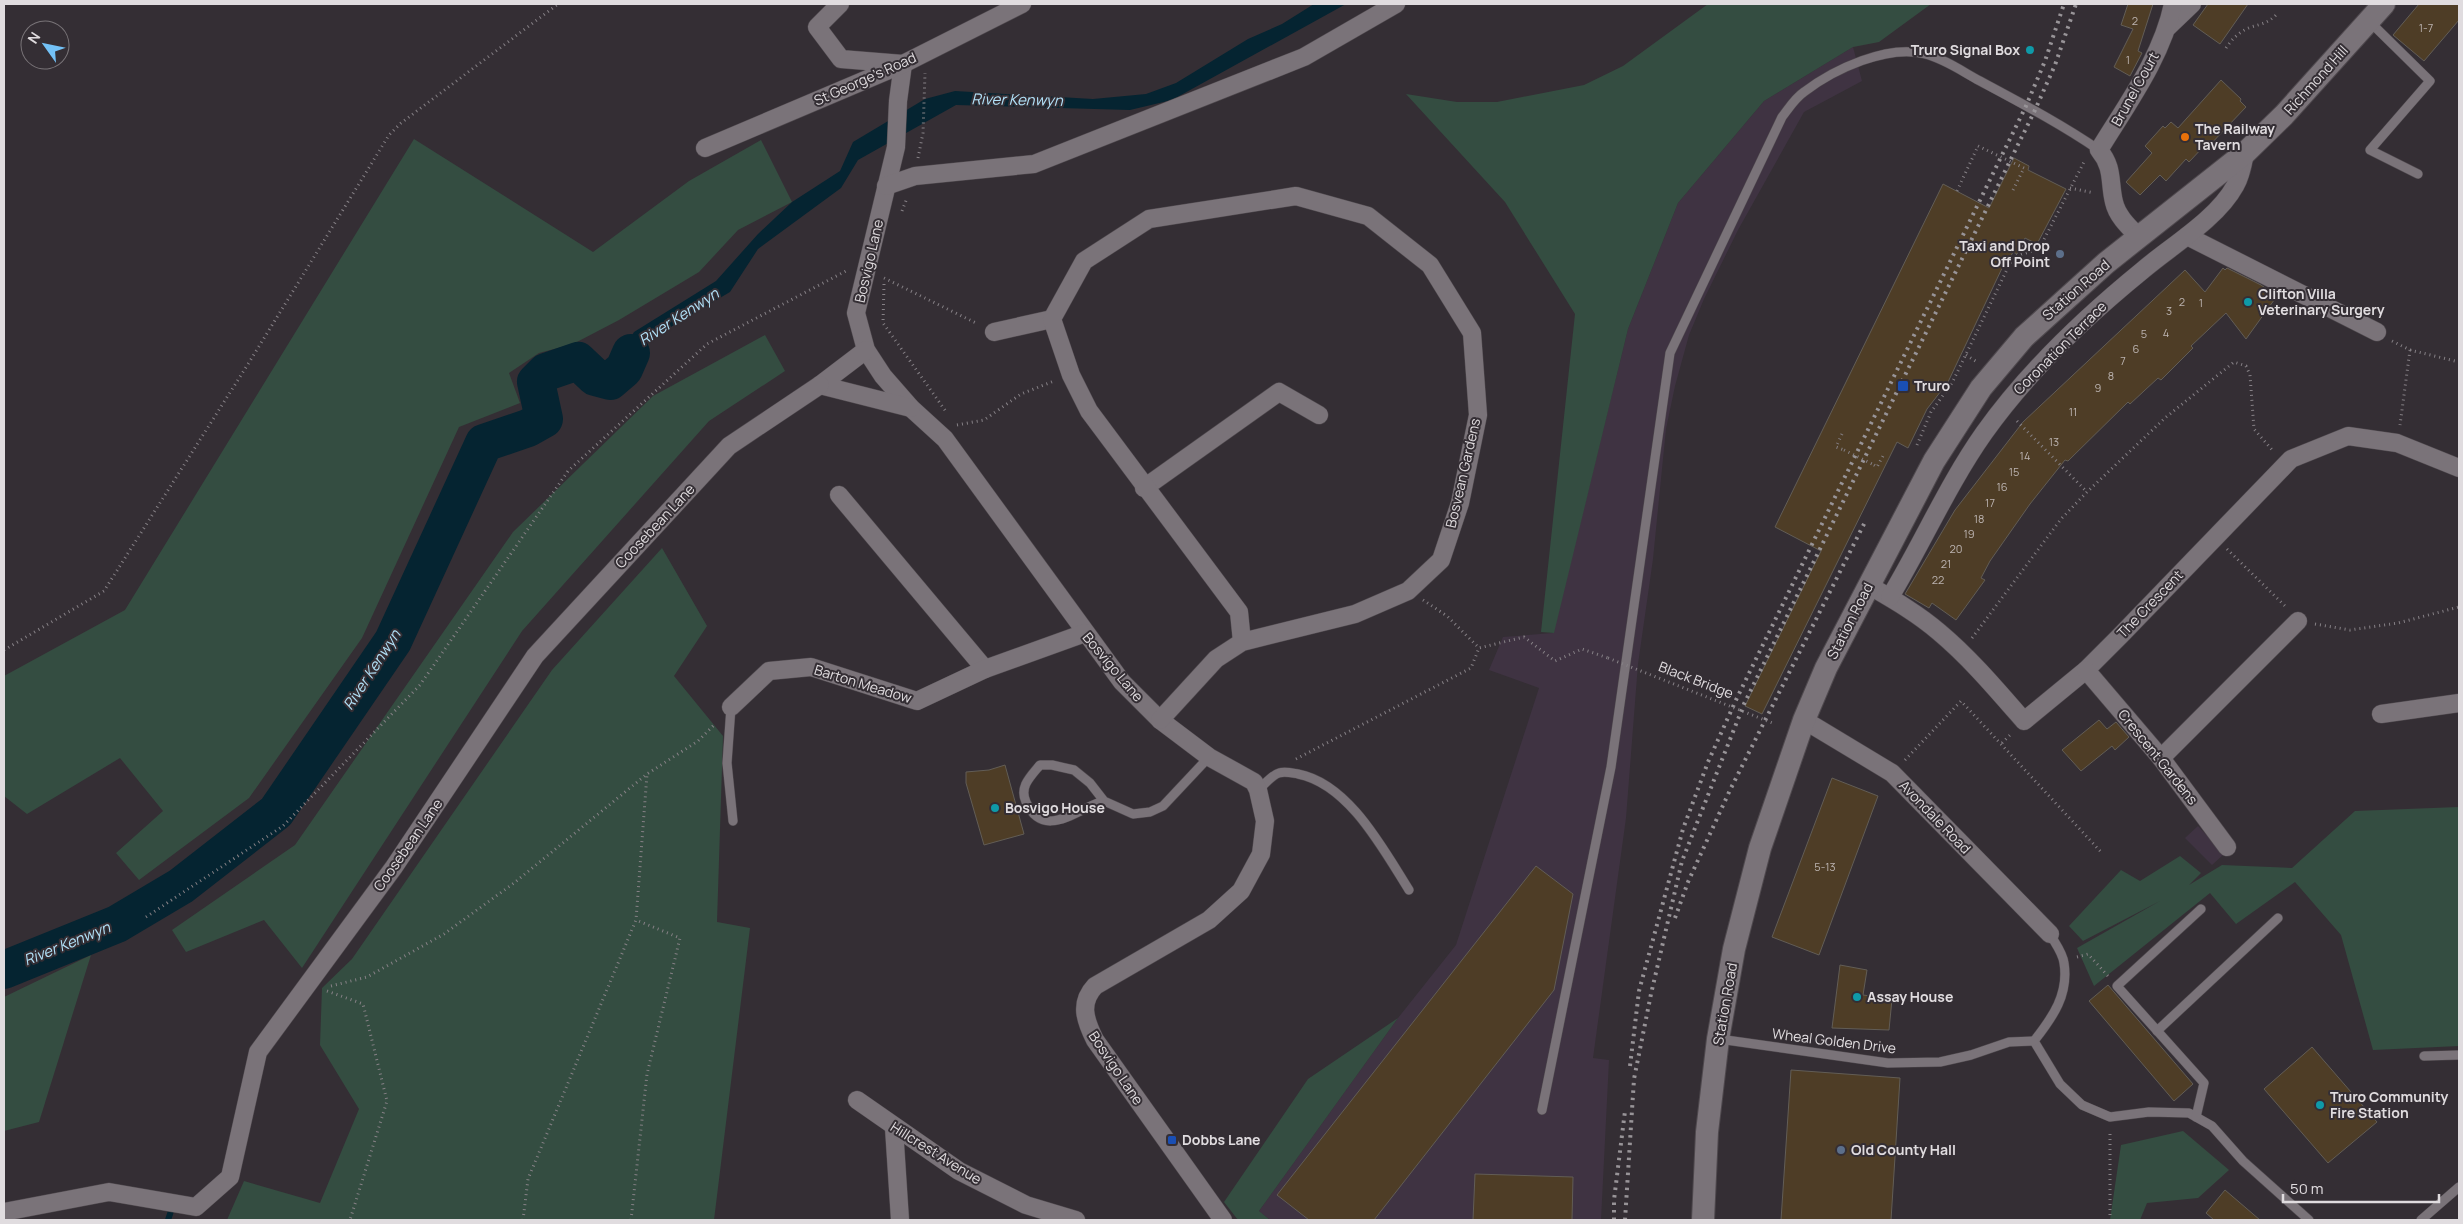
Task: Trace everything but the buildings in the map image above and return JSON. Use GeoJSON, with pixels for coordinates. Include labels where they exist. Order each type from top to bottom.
{"type":"FeatureCollection","features":[{"type":"Feature","properties":{"kind":"street"},"geometry":{"type":"LineString","coordinates":[[840,4],[817,27],[841,59],[903,64]]}},
{"type":"Feature","properties":{"kind":"street","name":"St George's Road"},"geometry":{"type":"LineString","coordinates":[[705,148],[903,64],[1022,4]]}},
{"type":"Feature","properties":{"kind":"street"},"geometry":{"type":"LineString","coordinates":[[886,186],[915,176],[1034,164],[1304,57],[1396,4]]}},
{"type":"Feature","properties":{"kind":"street","name":"Brunel Court"},"geometry":{"type":"LineString","coordinates":[[2099,150],[2141,82],[2168,27],[2173,4]]}},
{"type":"Feature","properties":{"kind":"street","name":"Brunel Court"},"geometry":{"type":"LineString","coordinates":[[2168,27],[2192,4]]}},
{"type":"Feature","properties":{"kind":"street","name":"Richmond Hill"},"geometry":{"type":"LineString","coordinates":[[2245,154],[2284,115],[2384,4]]}},
{"type":"Feature","properties":{"kind":"street","name":"Bosvigo Lane"},"geometry":{"type":"LineString","coordinates":[[903,64],[898,101],[896,147],[856,313],[866,350],[883,376],[911,408],[944,439],[1008,523],[1085,633],[1122,682],[1160,720],[1209,757],[1237,775],[1254,782],[1258,790],[1265,821],[1261,854],[1240,891],[1209,920],[1095,986],[1088,994],[1084,1004],[1086,1022],[1095,1040],[1223,1220]]}},
{"type":"Feature","properties":{"kind":"street"},"geometry":{"type":"LineString","coordinates":[[2099,150],[2104,156],[2111,175],[2116,209],[2126,224],[2139,237]]}},
{"type":"Feature","properties":{"kind":"street","name":"Coronation Terrace"},"geometry":{"type":"LineString","coordinates":[[1890,597],[1977,444],[2026,378],[2142,270],[2187,236],[2226,198],[2235,187],[2245,154]]}},
{"type":"Feature","properties":{"kind":"street","name":"Station Road"},"geometry":{"type":"LineString","coordinates":[[1704,1220],[1707,1132],[1718,1039],[1734,949],[1760,848],[1804,720],[1826,668],[1868,584],[1934,461],[1992,374],[2047,315],[2139,237],[2245,154]]}},
{"type":"Feature","properties":{"kind":"street","name":"Bosvean Gardens"},"geometry":{"type":"LineString","coordinates":[[1052,319],[1084,261],[1149,219],[1296,196],[1368,216],[1430,265],[1472,334],[1478,415],[1460,502],[1441,560],[1408,591],[1355,614],[1242,642],[1216,659],[1160,720]]}},
{"type":"Feature","properties":{"kind":"street"},"geometry":{"type":"LineString","coordinates":[[2187,236],[2377,332]]}},
{"type":"Feature","properties":{"kind":"street"},"geometry":{"type":"LineString","coordinates":[[994,332],[1052,319],[1071,375],[1089,411],[1144,488],[1240,612],[1242,642]]}},
{"type":"Feature","properties":{"kind":"street","name":"Coosebean Lane"},"geometry":{"type":"LineString","coordinates":[[4,1212],[109,1192],[196,1207],[230,1177],[258,1052],[394,866],[535,656],[728,446],[820,385],[866,350]]}},
{"type":"Feature","properties":{"kind":"street"},"geometry":{"type":"LineString","coordinates":[[820,385],[911,408]]}},
{"type":"Feature","properties":{"kind":"street"},"geometry":{"type":"LineString","coordinates":[[1144,488],[1279,392],[1319,415]]}},
{"type":"Feature","properties":{"kind":"street","name":"The Crescent"},"geometry":{"type":"LineString","coordinates":[[1868,584],[1932,626],[1960,652],[2024,721],[2086,670],[2286,464],[2348,436],[2397,443],[2459,468]]}},
{"type":"Feature","properties":{"kind":"street"},"geometry":{"type":"LineString","coordinates":[[839,494],[985,669]]}},
{"type":"Feature","properties":{"kind":"street"},"geometry":{"type":"LineString","coordinates":[[2161,758],[2298,621]]}},
{"type":"Feature","properties":{"kind":"street","name":"Barton Meadow"},"geometry":{"type":"LineString","coordinates":[[731,707],[769,672],[811,667],[917,701],[985,669],[1085,633]]}},
{"type":"Feature","properties":{"kind":"street","name":"Crescent Gardens"},"geometry":{"type":"LineString","coordinates":[[2086,670],[2161,758],[2227,847]]}},
{"type":"Feature","properties":{"kind":"street"},"geometry":{"type":"LineString","coordinates":[[2381,714],[2459,704]]}},
{"type":"Feature","properties":{"kind":"street","name":"Avondale Road"},"geometry":{"type":"LineString","coordinates":[[1804,720],[1892,773],[2050,934]]}},
{"type":"Feature","properties":{"kind":"street","name":"Hillcrest Avenue"},"geometry":{"type":"LineString","coordinates":[[857,1100],[894,1128],[959,1171],[1026,1205],[1076,1220]]}},
{"type":"Feature","properties":{"kind":"street"},"geometry":{"type":"LineString","coordinates":[[894,1128],[900,1220]]}},
{"type":"Feature","properties":{"kind":"lane"},"geometry":{"type":"LineString","coordinates":[[2369,21],[2430,81],[2370,150],[2418,174]]}},
{"type":"Feature","properties":{"kind":"lane"},"geometry":{"type":"LineString","coordinates":[[1542,1110],[1611,768],[1670,353],[1782,117],[1804,92],[1825,79],[1877,56],[1901,51],[1912,52],[1938,58],[2064,126],[2099,150]]}},
{"type":"Feature","properties":{"kind":"lane"},"geometry":{"type":"LineString","coordinates":[[731,707],[726,763],[732,821]]}},
{"type":"Feature","properties":{"kind":"lane"},"geometry":{"type":"LineString","coordinates":[[1104,801],[1091,804],[1068,818],[1046,821],[1029,808],[1024,797],[1024,787],[1040,765],[1052,765],[1074,770],[1090,783],[1104,801],[1133,814],[1150,812],[1162,806],[1209,757]]}},
{"type":"Feature","properties":{"kind":"lane"},"geometry":{"type":"LineString","coordinates":[[1258,790],[1278,773],[1289,772],[1308,776],[1331,790],[1355,811],[1374,836],[1409,890]]}},
{"type":"Feature","properties":{"kind":"lane"},"geometry":{"type":"LineString","coordinates":[[2196,1117],[2204,1083],[2117,986],[2200,909]]}},
{"type":"Feature","properties":{"kind":"lane"},"geometry":{"type":"LineString","coordinates":[[2157,1031],[2278,918]]}},
{"type":"Feature","properties":{"kind":"lane"},"geometry":{"type":"LineString","coordinates":[[2050,934],[2064,961],[2064,992],[2051,1019],[2034,1041],[2060,1084],[2082,1104],[2110,1117],[2149,1112],[2188,1113],[2196,1117],[2212,1126],[2243,1161],[2309,1220]]}},
{"type":"Feature","properties":{"kind":"lane","name":"Wheal Golden Drive"},"geometry":{"type":"LineString","coordinates":[[1718,1039],[1888,1063],[1940,1062],[1971,1055],[2009,1042],[2034,1041]]}},
{"type":"Feature","properties":{"kind":"lane"},"geometry":{"type":"LineString","coordinates":[[2424,1056],[2459,1055]]}},
{"type":"Feature","properties":{"kind":"lane"},"geometry":{"type":"LineString","coordinates":[[2420,1220],[2459,1187]]}},
{"type":"Feature","properties":{"kind":"path"},"geometry":{"type":"LineString","coordinates":[[4,650],[104,591],[250,361],[389,135],[401,123],[558,4]]}},
{"type":"Feature","properties":{"kind":"path"},"geometry":{"type":"LineString","coordinates":[[2226,48],[2239,34],[2250,27],[2266,23],[2276,15]]}},
{"type":"Feature","properties":{"kind":"path"},"geometry":{"type":"LineString","coordinates":[[902,212],[915,176],[923,133],[924,83]]}},
{"type":"Feature","properties":{"kind":"path"},"geometry":{"type":"LineString","coordinates":[[1958,191],[1978,146],[2024,168],[2013,190]]}},
{"type":"Feature","properties":{"kind":"path"},"geometry":{"type":"LineString","coordinates":[[2070,188],[2084,162],[2099,150]]}},
{"type":"Feature","properties":{"kind":"path"},"geometry":{"type":"LineString","coordinates":[[2022,246],[2032,251]]}},
{"type":"Feature","properties":{"kind":"path"},"geometry":{"type":"LineString","coordinates":[[146,917],[283,826],[420,685],[568,471],[707,344],[869,260]]}},
{"type":"Feature","properties":{"kind":"path"},"geometry":{"type":"LineString","coordinates":[[885,270],[883,323],[956,425],[984,420],[1021,394],[1071,375]]}},
{"type":"Feature","properties":{"kind":"path"},"geometry":{"type":"LineString","coordinates":[[884,278],[994,332]]}},
{"type":"Feature","properties":{"kind":"path"},"geometry":{"type":"LineString","coordinates":[[2377,332],[2410,350],[2459,362]]}},
{"type":"Feature","properties":{"kind":"path"},"geometry":{"type":"LineString","coordinates":[[2397,443],[2410,350]]}},
{"type":"Feature","properties":{"kind":"path"},"geometry":{"type":"LineString","coordinates":[[1960,652],[2056,525],[2087,492],[2165,418],[2234,362],[2246,366],[2250,374],[2254,430],[2286,464]]}},
{"type":"Feature","properties":{"kind":"path"},"geometry":{"type":"LineString","coordinates":[[2003,407],[2087,492]]}},
{"type":"Feature","properties":{"kind":"path"},"geometry":{"type":"LineString","coordinates":[[1842,434],[1836,447],[1878,467],[1884,454]]}},
{"type":"Feature","properties":{"kind":"path"},"geometry":{"type":"LineString","coordinates":[[2214,537],[2286,606],[2298,621],[2350,630],[2398,623],[2459,607]]}},
{"type":"Feature","properties":{"kind":"path"},"geometry":{"type":"LineString","coordinates":[[1288,763],[1470,668],[1479,648],[1447,616],[1408,591]]}},
{"type":"Feature","properties":{"kind":"path","name":"Black Bridge"},"geometry":{"type":"LineString","coordinates":[[1479,648],[1524,637],[1556,661],[1582,649],[1775,724]]}},
{"type":"Feature","properties":{"kind":"path"},"geometry":{"type":"LineString","coordinates":[[1892,773],[1961,701],[2101,852]]}},
{"type":"Feature","properties":{"kind":"path"},"geometry":{"type":"LineString","coordinates":[[350,1220],[387,1101],[363,1004],[322,988],[367,977],[444,934],[514,883],[646,774],[698,742],[731,707]]}},
{"type":"Feature","properties":{"kind":"path"},"geometry":{"type":"LineString","coordinates":[[523,1220],[528,1179],[636,920],[646,774]]}},
{"type":"Feature","properties":{"kind":"path"},"geometry":{"type":"LineString","coordinates":[[631,1220],[647,1074],[680,938],[636,920]]}},
{"type":"Feature","properties":{"kind":"path"},"geometry":{"type":"LineString","coordinates":[[2064,961],[2088,954],[2117,986]]}},
{"type":"Feature","properties":{"kind":"path"},"geometry":{"type":"LineString","coordinates":[[2110,1117],[2110,1220]]}},
{"type":"Feature","properties":{"kind":"shaded area"},"geometry":{"type":"Polygon","coordinates":[[[1853,47],[1862,81],[1804,112],[1738,230],[1704,299],[1689,335],[1675,386],[1666,429],[1653,559],[1638,664],[1626,818],[1593,1058],[1609,1060],[1601,1220],[1270,1220],[1259,1211],[1398,1018],[1456,945],[1539,688],[1489,670],[1503,637],[1553,633],[1628,329],[1678,203],[1764,101],[1853,47]]]}},
{"type":"Feature","properties":{"kind":"shaded area"},"geometry":{"type":"Polygon","coordinates":[[[2198,826],[2224,854],[2212,865],[2185,838],[2198,826]]]}},
{"type":"Feature","properties":{"kind":"green space"},"geometry":{"type":"Polygon","coordinates":[[[1708,4],[1931,4],[1879,42],[1853,47],[1764,101],[1678,203],[1628,329],[1554,633],[1541,632],[1575,314],[1505,202],[1406,94],[1457,102],[1497,102],[1584,85],[1623,66],[1708,4]]]}},
{"type":"Feature","properties":{"kind":"green space"},"geometry":{"type":"Polygon","coordinates":[[[414,139],[593,252],[689,181],[761,140],[792,202],[738,230],[699,272],[619,320],[573,344],[539,353],[509,373],[520,403],[459,427],[362,638],[249,798],[139,880],[116,853],[163,811],[120,758],[27,814],[4,796],[4,676],[125,610],[414,139]]]}},
{"type":"Feature","properties":{"kind":"green space"},"geometry":{"type":"Polygon","coordinates":[[[765,335],[785,371],[709,421],[522,631],[302,968],[264,920],[186,952],[172,930],[295,845],[513,532],[653,396],[765,335]]]}},
{"type":"Feature","properties":{"kind":"green space"},"geometry":{"type":"Polygon","coordinates":[[[662,548],[707,626],[674,676],[723,736],[717,922],[750,928],[714,1220],[227,1220],[244,1181],[320,1203],[359,1109],[320,1045],[322,988],[352,959],[552,670],[662,548]]]}},
{"type":"Feature","properties":{"kind":"green space"},"geometry":{"type":"Polygon","coordinates":[[[2459,807],[2459,1046],[2373,1050],[2341,935],[2295,882],[2236,924],[2210,893],[2094,986],[2077,948],[2160,901],[2083,941],[2069,926],[2121,870],[2140,881],[2180,856],[2201,873],[2189,885],[2222,865],[2292,868],[2355,811],[2459,807]]]}},
{"type":"Feature","properties":{"kind":"green space"},"geometry":{"type":"Polygon","coordinates":[[[91,955],[39,1122],[4,1131],[4,997],[91,955]]]}},
{"type":"Feature","properties":{"kind":"green space"},"geometry":{"type":"Polygon","coordinates":[[[1398,1018],[1259,1211],[1270,1220],[1238,1220],[1224,1202],[1308,1079],[1398,1018]]]}},
{"type":"Feature","properties":{"kind":"green space"},"geometry":{"type":"Polygon","coordinates":[[[2183,1131],[2229,1170],[2198,1198],[2147,1203],[2140,1220],[2110,1220],[2121,1145],[2183,1131]]]}},
{"type":"Feature","properties":{"kind":"water"},"geometry":{"type":"Polygon","coordinates":[[[1314,4],[1346,4],[1172,100],[1130,110],[956,105],[858,160],[841,188],[758,249],[730,292],[642,344],[626,373],[607,382],[595,377],[612,370],[634,332],[716,281],[758,234],[792,202],[840,171],[853,142],[925,99],[955,91],[1093,99],[1146,94],[1176,83],[1248,39],[1282,24],[1314,4]]]}},
{"type":"Feature","properties":{"kind":"waterway","name":"River Kenwyn"},"geometry":{"type":"LineString","coordinates":[[4,970],[117,924],[181,886],[276,812],[393,641],[484,443],[528,428],[544,419],[536,382],[546,372],[578,361],[595,377],[610,381],[624,369],[631,353]]}},
{"type":"Feature","properties":{"kind":"waterway"},"geometry":{"type":"LineString","coordinates":[[168,1220],[171,1211]]}},
{"type":"Feature","properties":{"kind":"railway"},"geometry":{"type":"LineString","coordinates":[[1630,1066],[1639,991],[1683,829],[1708,762],[1736,700],[2026,106],[2045,61],[2064,4]]}},
{"type":"Feature","properties":{"kind":"railway"},"geometry":{"type":"LineString","coordinates":[[1625,1220],[1634,1079],[1651,994],[1682,861],[1744,704],[2035,110],[2055,65],[2076,4]]}},
{"type":"Feature","properties":{"kind":"railway"},"geometry":{"type":"LineString","coordinates":[[1675,918],[1688,882],[1730,790],[1866,520]]}},
{"type":"Feature","properties":{"kind":"railway"},"geometry":{"type":"LineString","coordinates":[[1614,1220],[1614,1200],[1625,1111]]}},
{"type":"Feature","properties":{"kind":"place","name":"Truro Signal Box"},"geometry":{"type":"Point","coordinates":[2030,50]}},
{"type":"Feature","properties":{"kind":"place","name":"The Railway Tavern"},"geometry":{"type":"Point","coordinates":[2185,137]}},
{"type":"Feature","properties":{"kind":"place","name":"Taxi and Drop Off Point"},"geometry":{"type":"Point","coordinates":[2060,254]}},
{"type":"Feature","properties":{"kind":"place","name":"Clifton Villa Veterinary Surgery"},"geometry":{"type":"Point","coordinates":[2248,302]}},
{"type":"Feature","properties":{"kind":"place","name":"Truro"},"geometry":{"type":"Point","coordinates":[1903,386]}},
{"type":"Feature","properties":{"kind":"place","name":"Bosvigo House"},"geometry":{"type":"Point","coordinates":[995,808]}},
{"type":"Feature","properties":{"kind":"place","name":"Assay House"},"geometry":{"type":"Point","coordinates":[1857,997]}},
{"type":"Feature","properties":{"kind":"place","name":"Truro Community Fire Station"},"geometry":{"type":"Point","coordinates":[2320,1105]}},
{"type":"Feature","properties":{"kind":"place","name":"Dobbs Lane"},"geometry":{"type":"Point","coordinates":[1172,1140]}},
{"type":"Feature","properties":{"kind":"place","name":"Old County Hall"},"geometry":{"type":"Point","coordinates":[1841,1150]}}]}
